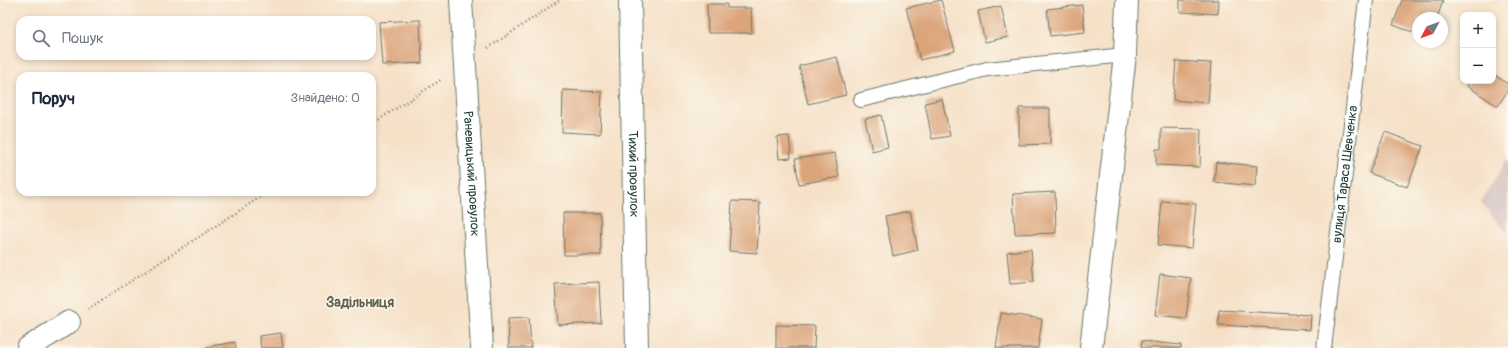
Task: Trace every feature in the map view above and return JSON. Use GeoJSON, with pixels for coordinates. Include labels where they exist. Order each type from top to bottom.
{"type":"FeatureCollection","features":[{"type":"Feature","properties":{"kind":"street","name":"Раневицький провулок"},"geometry":{"type":"LineString","coordinates":[[461,0],[482,348]]}},
{"type":"Feature","properties":{"kind":"street","name":"Тихий провулок"},"geometry":{"type":"LineString","coordinates":[[630,0],[637,348]]}},
{"type":"Feature","properties":{"kind":"street"},"geometry":{"type":"LineString","coordinates":[[1091,348],[1125,55],[1128,0]]}},
{"type":"Feature","properties":{"kind":"street"},"geometry":{"type":"LineString","coordinates":[[28,348],[69,322]]}},
{"type":"Feature","properties":{"kind":"lane","name":"вулиця Тараса Шевченка"},"geometry":{"type":"LineString","coordinates":[[1324,348],[1366,0]]}},
{"type":"Feature","properties":{"kind":"lane"},"geometry":{"type":"LineString","coordinates":[[862,100],[987,69],[1125,55]]}},
{"type":"Feature","properties":{"kind":"path"},"geometry":{"type":"LineString","coordinates":[[69,322],[262,196]]}},
{"type":"Feature","properties":{"kind":"shaded area"},"geometry":{"type":"Polygon","coordinates":[[[1508,158],[1508,234],[1481,202],[1508,158]]]}},
{"type":"Feature","properties":{"kind":"building"},"geometry":{"type":"Polygon","coordinates":[[[941,0],[955,51],[920,60],[906,8],[941,0]]]}},
{"type":"Feature","properties":{"kind":"building"},"geometry":{"type":"Polygon","coordinates":[[[1180,0],[1219,0],[1218,14],[1180,12],[1180,0]]]}},
{"type":"Feature","properties":{"kind":"building"},"geometry":{"type":"Polygon","coordinates":[[[1402,0],[1443,1],[1439,12],[1412,12],[1412,32],[1393,25],[1402,0]]]}},
{"type":"Feature","properties":{"kind":"building"},"geometry":{"type":"Polygon","coordinates":[[[707,4],[727,4],[727,8],[751,8],[752,33],[708,33],[707,4]]]}},
{"type":"Feature","properties":{"kind":"building"},"geometry":{"type":"Polygon","coordinates":[[[1082,5],[1085,32],[1050,36],[1047,9],[1082,5]]]}},
{"type":"Feature","properties":{"kind":"building"},"geometry":{"type":"Polygon","coordinates":[[[1001,6],[1008,37],[985,42],[978,11],[1001,6]]]}},
{"type":"Feature","properties":{"kind":"building"},"geometry":{"type":"Polygon","coordinates":[[[420,20],[422,63],[382,65],[379,22],[420,20]]]}},
{"type":"Feature","properties":{"kind":"building"},"geometry":{"type":"Polygon","coordinates":[[[837,57],[846,95],[808,104],[799,66],[837,57]]]}},
{"type":"Feature","properties":{"kind":"building"},"geometry":{"type":"Polygon","coordinates":[[[1176,61],[1211,63],[1208,103],[1173,100],[1176,61]]]}},
{"type":"Feature","properties":{"kind":"building"},"geometry":{"type":"Polygon","coordinates":[[[1496,76],[1508,84],[1508,90],[1498,106],[1467,86],[1468,84],[1496,84],[1496,76]]]}},
{"type":"Feature","properties":{"kind":"building"},"geometry":{"type":"Polygon","coordinates":[[[563,90],[602,92],[600,134],[562,132],[563,90]]]}},
{"type":"Feature","properties":{"kind":"building"},"geometry":{"type":"Polygon","coordinates":[[[942,99],[950,136],[932,139],[925,103],[942,99]]]}},
{"type":"Feature","properties":{"kind":"building"},"geometry":{"type":"Polygon","coordinates":[[[1019,108],[1050,108],[1050,144],[1019,145],[1019,108]]]}},
{"type":"Feature","properties":{"kind":"building"},"geometry":{"type":"Polygon","coordinates":[[[881,115],[888,147],[872,151],[865,119],[881,115]]]}},
{"type":"Feature","properties":{"kind":"building"},"geometry":{"type":"Polygon","coordinates":[[[1161,128],[1201,129],[1200,167],[1156,165],[1156,149],[1161,149],[1161,128]]]}},
{"type":"Feature","properties":{"kind":"building"},"geometry":{"type":"Polygon","coordinates":[[[1385,132],[1423,146],[1407,187],[1369,173],[1385,132]]]}},
{"type":"Feature","properties":{"kind":"building"},"geometry":{"type":"Polygon","coordinates":[[[789,136],[791,158],[779,159],[777,137],[789,136]]]}},
{"type":"Feature","properties":{"kind":"building"},"geometry":{"type":"Polygon","coordinates":[[[835,153],[839,177],[799,184],[795,159],[835,153]]]}},
{"type":"Feature","properties":{"kind":"building"},"geometry":{"type":"Polygon","coordinates":[[[1216,162],[1257,166],[1255,186],[1214,182],[1216,162]]]}},
{"type":"Feature","properties":{"kind":"building"},"geometry":{"type":"Polygon","coordinates":[[[1055,192],[1056,233],[1015,234],[1013,194],[1055,192]]]}},
{"type":"Feature","properties":{"kind":"building"},"geometry":{"type":"Polygon","coordinates":[[[732,201],[760,202],[757,253],[729,251],[732,201]]]}},
{"type":"Feature","properties":{"kind":"building"},"geometry":{"type":"Polygon","coordinates":[[[1162,201],[1196,204],[1192,248],[1158,245],[1162,201]]]}},
{"type":"Feature","properties":{"kind":"building"},"geometry":{"type":"Polygon","coordinates":[[[910,211],[918,250],[893,256],[885,216],[910,211]]]}},
{"type":"Feature","properties":{"kind":"building"},"geometry":{"type":"Polygon","coordinates":[[[563,213],[600,213],[601,255],[564,255],[563,213]]]}},
{"type":"Feature","properties":{"kind":"building"},"geometry":{"type":"Polygon","coordinates":[[[1031,249],[1034,282],[1010,284],[1007,252],[1031,249]]]}},
{"type":"Feature","properties":{"kind":"building"},"geometry":{"type":"Polygon","coordinates":[[[1160,274],[1191,278],[1186,318],[1155,315],[1160,274]]]}},
{"type":"Feature","properties":{"kind":"building"},"geometry":{"type":"Polygon","coordinates":[[[599,282],[601,323],[558,325],[555,284],[599,282]]]}},
{"type":"Feature","properties":{"kind":"building"},"geometry":{"type":"Polygon","coordinates":[[[1219,310],[1311,315],[1310,330],[1218,325],[1219,310]]]}},
{"type":"Feature","properties":{"kind":"building"},"geometry":{"type":"Polygon","coordinates":[[[1001,313],[1042,319],[1038,348],[996,348],[1001,313]]]}},
{"type":"Feature","properties":{"kind":"building"},"geometry":{"type":"Polygon","coordinates":[[[529,317],[531,348],[509,348],[508,318],[529,317]]]}},
{"type":"Feature","properties":{"kind":"building"},"geometry":{"type":"Polygon","coordinates":[[[776,325],[815,326],[814,348],[776,348],[776,325]]]}},
{"type":"Feature","properties":{"kind":"building"},"geometry":{"type":"Polygon","coordinates":[[[281,333],[283,348],[261,348],[259,336],[281,333]]]}},
{"type":"Feature","properties":{"kind":"building"},"geometry":{"type":"Polygon","coordinates":[[[1142,341],[1181,345],[1181,348],[1141,348],[1142,341]]]}},
{"type":"Feature","properties":{"kind":"building"},"geometry":{"type":"Polygon","coordinates":[[[235,342],[236,348],[206,348],[206,347],[235,342]]]}},
{"type":"Feature","properties":{"kind":"district","name":"Задільниця"},"geometry":{"type":"Point","coordinates":[360,302]}}]}
